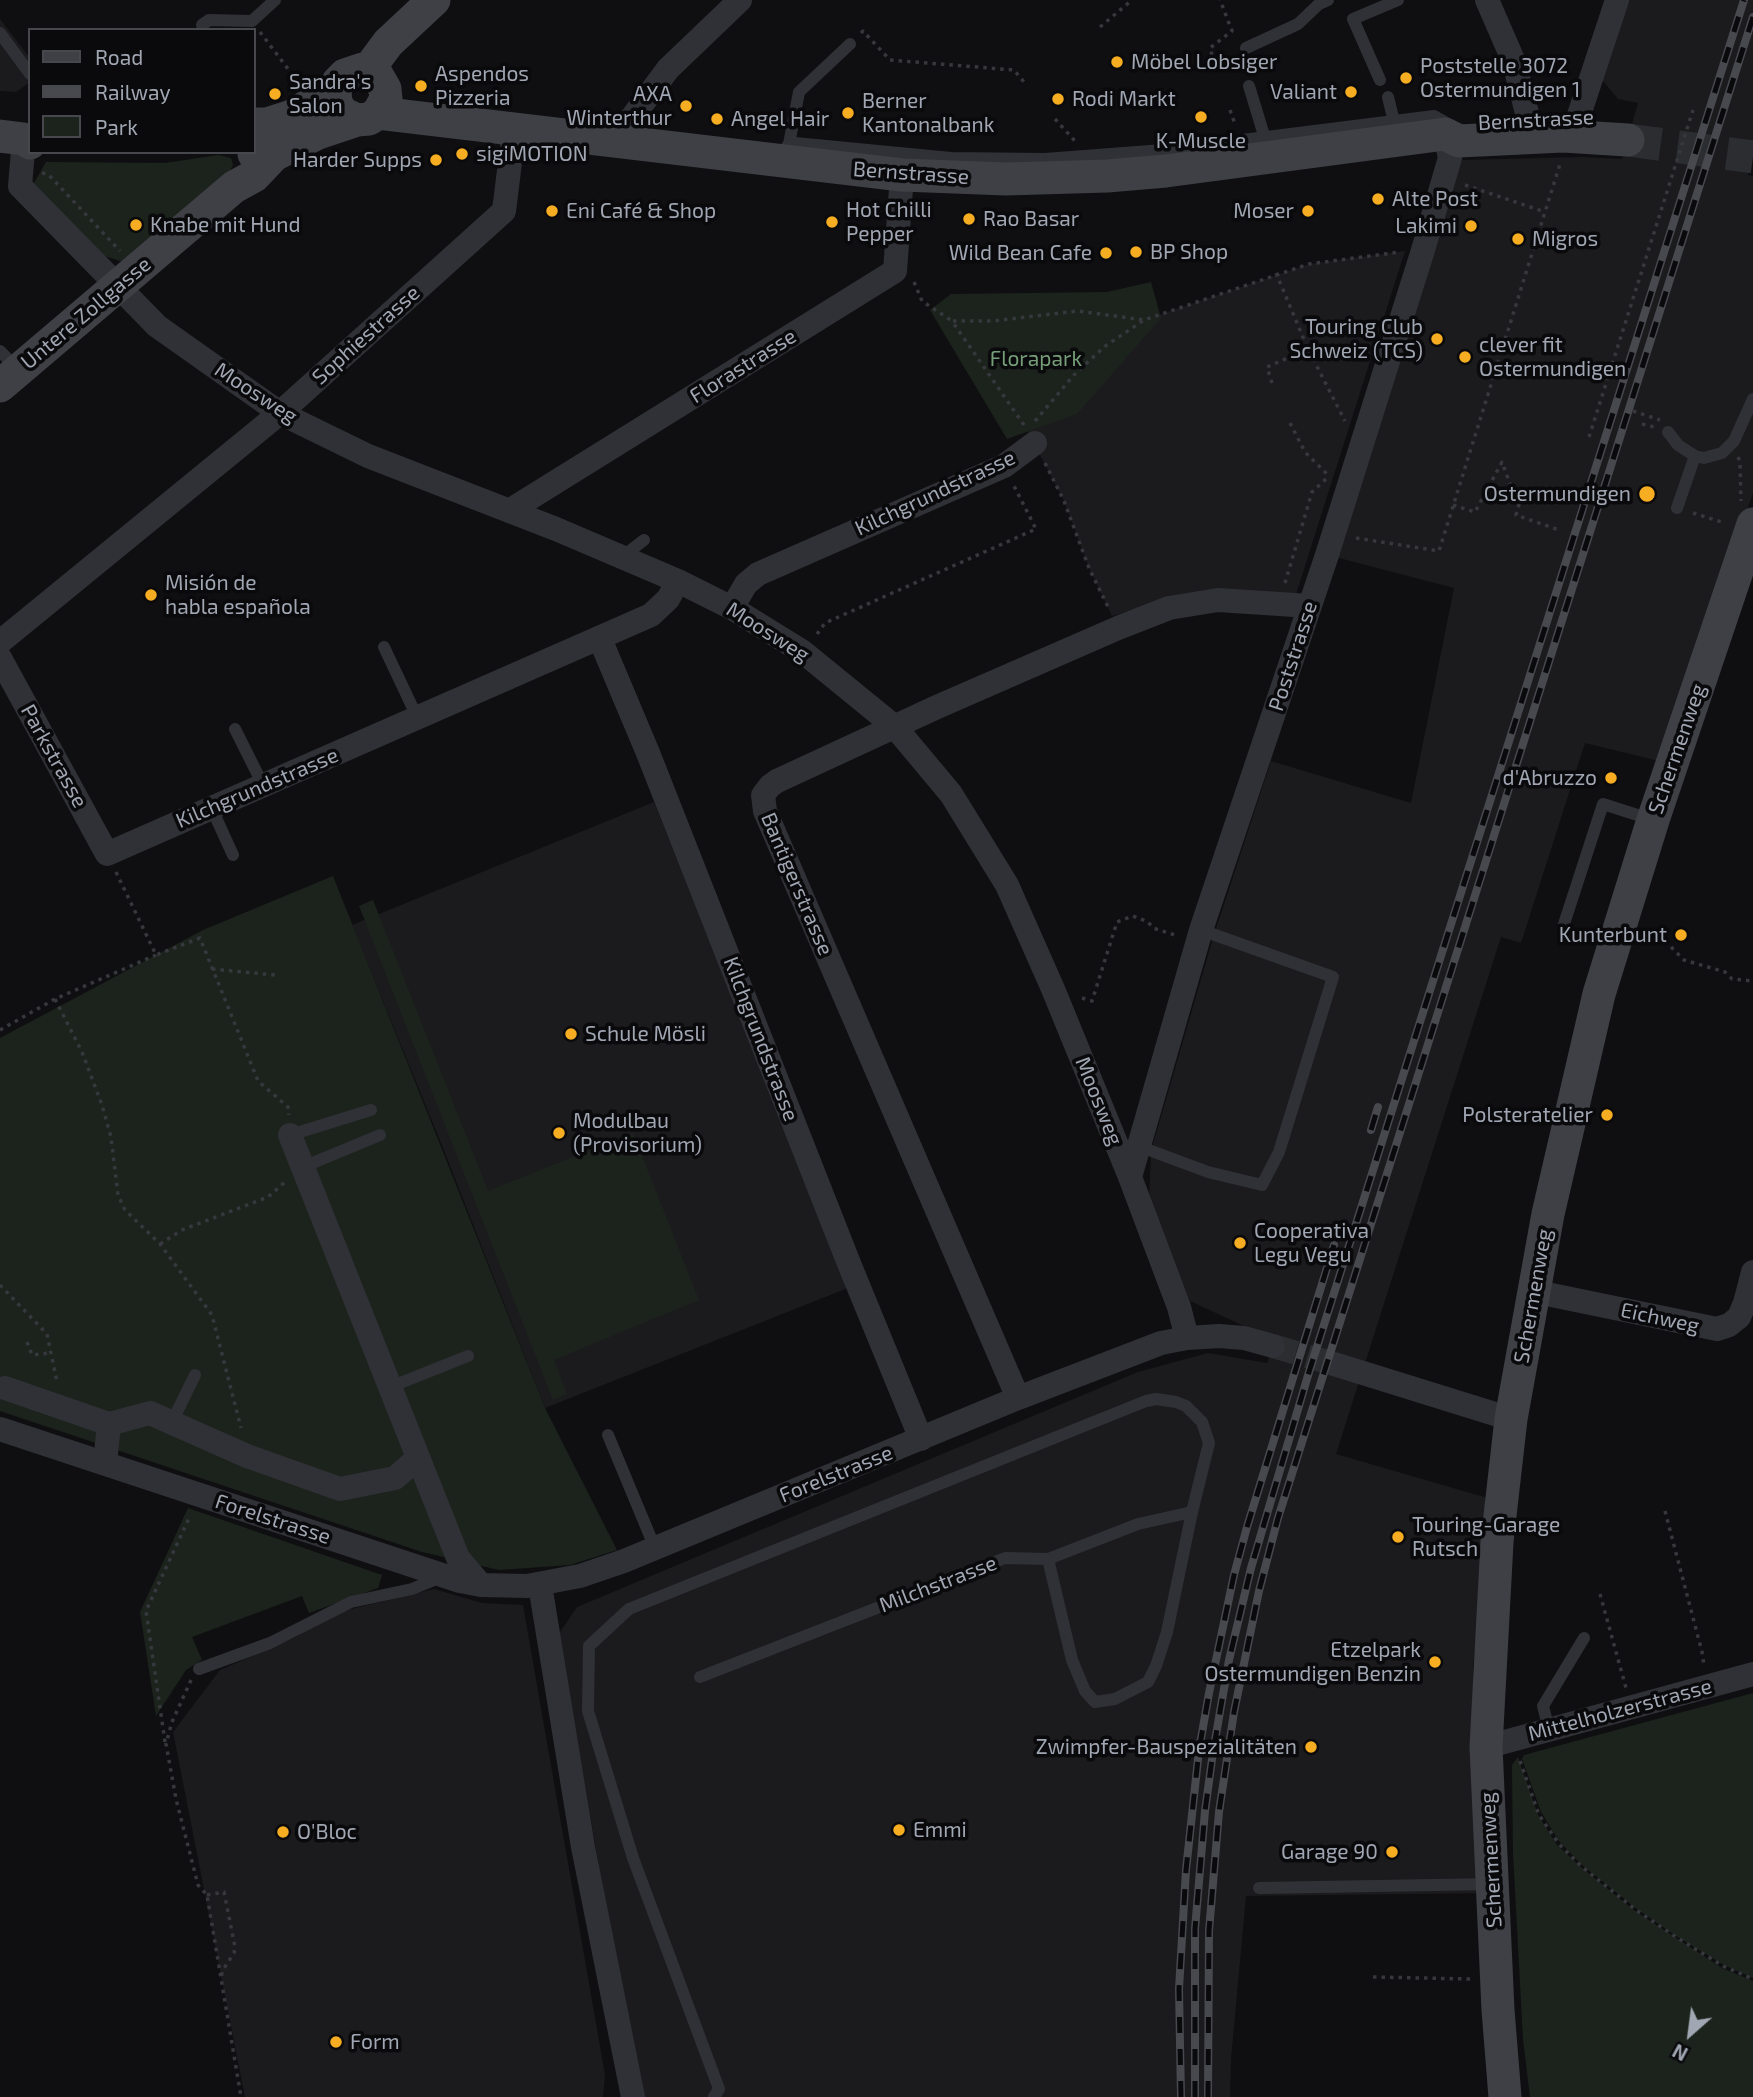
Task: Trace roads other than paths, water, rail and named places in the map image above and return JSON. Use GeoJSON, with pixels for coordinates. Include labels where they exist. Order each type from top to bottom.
{"type":"FeatureCollection","features":[{"type":"Feature","properties":{"kind":"street"},"geometry":{"type":"LineString","coordinates":[[368,70],[388,43],[434,0]]}},
{"type":"Feature","properties":{"kind":"street"},"geometry":{"type":"LineString","coordinates":[[614,142],[668,69],[740,0]]}},
{"type":"Feature","properties":{"kind":"street"},"geometry":{"type":"LineString","coordinates":[[1487,0],[1514,62],[1531,127]]}},
{"type":"Feature","properties":{"kind":"street"},"geometry":{"type":"LineString","coordinates":[[1574,126],[1617,0]]}},
{"type":"Feature","properties":{"kind":"street"},"geometry":{"type":"LineString","coordinates":[[258,141],[325,95],[349,72],[358,69],[377,75],[385,89],[386,99],[368,117],[347,117],[335,98],[325,95]]}},
{"type":"Feature","properties":{"kind":"street","name":"Bernstrasse"},"geometry":{"type":"LineString","coordinates":[[258,141],[318,133],[368,117],[614,142],[782,153],[902,175],[1006,178],[1107,176],[1267,147],[1396,131],[1448,130],[1459,141],[1531,127],[1630,129]]}},
{"type":"Feature","properties":{"kind":"street","name":"Sophiestrasse"},"geometry":{"type":"LineString","coordinates":[[0,642],[280,413],[504,211],[514,130]]}},
{"type":"Feature","properties":{"kind":"street","name":"Poststrasse"},"geometry":{"type":"LineString","coordinates":[[1129,1177],[1200,937],[1310,606],[1423,250],[1450,158],[1448,130]]}},
{"type":"Feature","properties":{"kind":"street","name":"Moosweg"},"geometry":{"type":"LineString","coordinates":[[21,139],[20,186],[157,326],[280,413],[368,456],[622,557],[732,608],[803,652],[895,727],[951,794],[1007,885],[1053,989],[1129,1177],[1179,1307],[1187,1338]]}},
{"type":"Feature","properties":{"kind":"street","name":"Untere Zollgasse"},"geometry":{"type":"LineString","coordinates":[[6,369],[118,287],[237,185],[252,154]]}},
{"type":"Feature","properties":{"kind":"street","name":"Florastrasse"},"geometry":{"type":"LineString","coordinates":[[509,511],[895,271],[902,175]]}},
{"type":"Feature","properties":{"kind":"street","name":"Kilchgrundstrasse"},"geometry":{"type":"LineString","coordinates":[[732,608],[746,584],[758,574],[1004,466],[1035,443]]}},
{"type":"Feature","properties":{"kind":"street","name":"Schermenweg"},"geometry":{"type":"LineString","coordinates":[[1505,2097],[1496,1979],[1486,1747],[1497,1542],[1511,1419],[1550,1202],[1594,1013],[1653,820],[1749,527]]}},
{"type":"Feature","properties":{"kind":"street","name":"Kilchgrundstrasse"},"geometry":{"type":"LineString","coordinates":[[107,854],[651,615],[668,599],[678,581]]}},
{"type":"Feature","properties":{"kind":"street","name":"Bantigerstrasse"},"geometry":{"type":"LineString","coordinates":[[1018,1398],[763,805],[766,790],[777,781],[895,727],[1169,608],[1197,602],[1240,600],[1310,606]]}},
{"type":"Feature","properties":{"kind":"street","name":"Kilchgrundstrasse"},"geometry":{"type":"LineString","coordinates":[[600,639],[921,1439]]}},
{"type":"Feature","properties":{"kind":"street","name":"Parkstrasse"},"geometry":{"type":"LineString","coordinates":[[0,658],[107,854]]}},
{"type":"Feature","properties":{"kind":"street"},"geometry":{"type":"LineString","coordinates":[[290,1135],[458,1558],[481,1585]]}},
{"type":"Feature","properties":{"kind":"street","name":"Eichweg"},"geometry":{"type":"LineString","coordinates":[[1532,1291],[1717,1329],[1729,1325],[1739,1317],[1753,1272]]}},
{"type":"Feature","properties":{"kind":"street"},"geometry":{"type":"LineString","coordinates":[[1187,1338],[1244,1338],[1273,1346]]}},
{"type":"Feature","properties":{"kind":"street","name":"Forelstrasse"},"geometry":{"type":"LineString","coordinates":[[0,1429],[444,1576],[481,1585],[540,1585],[590,1573],[1018,1398],[1141,1350],[1187,1338]]}},
{"type":"Feature","properties":{"kind":"street"},"geometry":{"type":"LineString","coordinates":[[1334,1364],[1511,1419]]}},
{"type":"Feature","properties":{"kind":"street"},"geometry":{"type":"LineString","coordinates":[[5,1388],[109,1424],[150,1413],[247,1456],[340,1489],[395,1478],[418,1458]]}},
{"type":"Feature","properties":{"kind":"street"},"geometry":{"type":"LineString","coordinates":[[105,1463],[109,1424]]}},
{"type":"Feature","properties":{"kind":"street"},"geometry":{"type":"LineString","coordinates":[[540,1585],[583,1847],[632,2097]]}},
{"type":"Feature","properties":{"kind":"street","name":"Mittelholzerstrasse"},"geometry":{"type":"LineString","coordinates":[[1486,1747],[1753,1674]]}},
{"type":"Feature","properties":{"kind":"lane"},"geometry":{"type":"LineString","coordinates":[[202,25],[209,20],[252,21],[275,0]]}},
{"type":"Feature","properties":{"kind":"lane"},"geometry":{"type":"LineString","coordinates":[[1246,48],[1298,24],[1319,4],[1328,0]]}},
{"type":"Feature","properties":{"kind":"lane"},"geometry":{"type":"LineString","coordinates":[[1380,80],[1353,19],[1398,0]]}},
{"type":"Feature","properties":{"kind":"lane"},"geometry":{"type":"LineString","coordinates":[[0,33],[28,71]]}},
{"type":"Feature","properties":{"kind":"lane"},"geometry":{"type":"LineString","coordinates":[[850,44],[799,92],[782,153],[1045,159],[1267,147],[1249,86]]}},
{"type":"Feature","properties":{"kind":"lane"},"geometry":{"type":"LineString","coordinates":[[1388,97],[1396,131]]}},
{"type":"Feature","properties":{"kind":"lane"},"geometry":{"type":"LineString","coordinates":[[1668,432],[1678,445],[1695,456],[1714,456],[1728,449],[1753,399]]}},
{"type":"Feature","properties":{"kind":"lane"},"geometry":{"type":"LineString","coordinates":[[1677,508],[1695,456]]}},
{"type":"Feature","properties":{"kind":"lane"},"geometry":{"type":"LineString","coordinates":[[622,557],[644,540]]}},
{"type":"Feature","properties":{"kind":"lane"},"geometry":{"type":"LineString","coordinates":[[384,647],[418,719]]}},
{"type":"Feature","properties":{"kind":"lane"},"geometry":{"type":"LineString","coordinates":[[236,729],[262,785]]}},
{"type":"Feature","properties":{"kind":"lane"},"geometry":{"type":"LineString","coordinates":[[1564,924],[1603,804],[1653,820]]}},
{"type":"Feature","properties":{"kind":"lane"},"geometry":{"type":"LineString","coordinates":[[211,807],[233,855]]}},
{"type":"Feature","properties":{"kind":"lane"},"geometry":{"type":"LineString","coordinates":[[1138,1146],[1208,1172],[1262,1185],[1279,1153],[1333,977],[1200,937]]}},
{"type":"Feature","properties":{"kind":"lane"},"geometry":{"type":"LineString","coordinates":[[290,1135],[372,1110]]}},
{"type":"Feature","properties":{"kind":"lane"},"geometry":{"type":"LineString","coordinates":[[303,1167],[380,1135]]}},
{"type":"Feature","properties":{"kind":"lane"},"geometry":{"type":"LineString","coordinates":[[390,1387],[468,1356]]}},
{"type":"Feature","properties":{"kind":"lane"},"geometry":{"type":"LineString","coordinates":[[172,1422],[195,1375]]}},
{"type":"Feature","properties":{"kind":"lane"},"geometry":{"type":"LineString","coordinates":[[714,2097],[719,2088],[633,1858],[588,1711],[589,1646],[629,1609],[1146,1401],[1166,1399],[1186,1406],[1202,1422],[1209,1443],[1167,1632],[1148,1682],[1115,1699],[1095,1702],[1086,1691],[1072,1660],[1048,1559]]}},
{"type":"Feature","properties":{"kind":"lane"},"geometry":{"type":"LineString","coordinates":[[608,1436],[655,1548]]}},
{"type":"Feature","properties":{"kind":"lane","name":"Milchstrasse"},"geometry":{"type":"LineString","coordinates":[[699,1677],[1005,1558],[1048,1559],[1138,1524],[1192,1512]]}},
{"type":"Feature","properties":{"kind":"lane"},"geometry":{"type":"LineString","coordinates":[[199,1668],[270,1643],[351,1602],[412,1589],[444,1576]]}},
{"type":"Feature","properties":{"kind":"lane"},"geometry":{"type":"LineString","coordinates":[[1549,1730],[1543,1706],[1584,1638]]}},
{"type":"Feature","properties":{"kind":"lane"},"geometry":{"type":"LineString","coordinates":[[1259,1888],[1492,1884]]}},
{"type":"Feature","properties":{"kind":"tunnel"},"geometry":{"type":"LineString","coordinates":[[1628,140],[1753,157]]}},
{"type":"Feature","properties":{"kind":"tunnel"},"geometry":{"type":"LineString","coordinates":[[1273,1346],[1334,1364]]}},
{"type":"Feature","properties":{"kind":"railway"},"geometry":{"type":"LineString","coordinates":[[1195,2097],[1195,1929],[1205,1811],[1229,1660],[1251,1568],[1309,1372],[1744,0]]}},
{"type":"Feature","properties":{"kind":"railway"},"geometry":{"type":"LineString","coordinates":[[1208,2097],[1209,1931],[1219,1812],[1234,1712],[1259,1591],[1278,1518],[1753,17]]}},
{"type":"Feature","properties":{"kind":"railway"},"geometry":{"type":"LineString","coordinates":[[1371,1130],[1378,1107]]}},
{"type":"Feature","properties":{"kind":"railway"},"geometry":{"type":"LineString","coordinates":[[1181,2097],[1179,1989],[1186,1870],[1199,1750],[1209,1693],[1247,1527],[1334,1245]]}},
{"type":"Feature","properties":{"kind":"place","name":"Möbel Lobsiger"},"geometry":{"type":"Point","coordinates":[1117,62]}},
{"type":"Feature","properties":{"kind":"place","name":"Poststelle 3072 Ostermundigen 1"},"geometry":{"type":"Point","coordinates":[1406,78]}},
{"type":"Feature","properties":{"kind":"place","name":"Aspendos Pizzeria"},"geometry":{"type":"Point","coordinates":[421,86]}},
{"type":"Feature","properties":{"kind":"place","name":"Valiant"},"geometry":{"type":"Point","coordinates":[1351,92]}},
{"type":"Feature","properties":{"kind":"place","name":"Sandra's Salon"},"geometry":{"type":"Point","coordinates":[275,94]}},
{"type":"Feature","properties":{"kind":"place","name":"Rodi Markt"},"geometry":{"type":"Point","coordinates":[1058,99]}},
{"type":"Feature","properties":{"kind":"place","name":"AXA Winterthur"},"geometry":{"type":"Point","coordinates":[686,106]}},
{"type":"Feature","properties":{"kind":"place","name":"Berner Kantonalbank"},"geometry":{"type":"Point","coordinates":[848,113]}},
{"type":"Feature","properties":{"kind":"place","name":"K-Muscle"},"geometry":{"type":"Point","coordinates":[1201,117]}},
{"type":"Feature","properties":{"kind":"place","name":"Angel Hair"},"geometry":{"type":"Point","coordinates":[717,119]}},
{"type":"Feature","properties":{"kind":"place","name":"sigiMOTION"},"geometry":{"type":"Point","coordinates":[462,154]}},
{"type":"Feature","properties":{"kind":"place","name":"Harder Supps"},"geometry":{"type":"Point","coordinates":[436,160]}},
{"type":"Feature","properties":{"kind":"place","name":"Alte Post"},"geometry":{"type":"Point","coordinates":[1378,199]}},
{"type":"Feature","properties":{"kind":"place","name":"Eni Café & Shop"},"geometry":{"type":"Point","coordinates":[552,211]}},
{"type":"Feature","properties":{"kind":"place","name":"Moser"},"geometry":{"type":"Point","coordinates":[1308,211]}},
{"type":"Feature","properties":{"kind":"place","name":"Rao Basar"},"geometry":{"type":"Point","coordinates":[969,219]}},
{"type":"Feature","properties":{"kind":"place","name":"Hot Chilli Pepper"},"geometry":{"type":"Point","coordinates":[832,222]}},
{"type":"Feature","properties":{"kind":"place","name":"Knabe mit Hund"},"geometry":{"type":"Point","coordinates":[136,225]}},
{"type":"Feature","properties":{"kind":"place","name":"Lakimi"},"geometry":{"type":"Point","coordinates":[1471,226]}},
{"type":"Feature","properties":{"kind":"place","name":"Migros"},"geometry":{"type":"Point","coordinates":[1518,239]}},
{"type":"Feature","properties":{"kind":"place","name":"BP Shop"},"geometry":{"type":"Point","coordinates":[1136,252]}},
{"type":"Feature","properties":{"kind":"place","name":"Wild Bean Cafe"},"geometry":{"type":"Point","coordinates":[1106,253]}},
{"type":"Feature","properties":{"kind":"place","name":"Touring Club Schweiz (TCS)"},"geometry":{"type":"Point","coordinates":[1437,339]}},
{"type":"Feature","properties":{"kind":"place","name":"clever fit Ostermundigen"},"geometry":{"type":"Point","coordinates":[1465,357]}},
{"type":"Feature","properties":{"kind":"place","name":"Ostermundigen"},"geometry":{"type":"Point","coordinates":[1647,494]}},
{"type":"Feature","properties":{"kind":"place","name":"Misión de habla española"},"geometry":{"type":"Point","coordinates":[151,595]}},
{"type":"Feature","properties":{"kind":"place","name":"d'Abruzzo"},"geometry":{"type":"Point","coordinates":[1611,778]}},
{"type":"Feature","properties":{"kind":"place","name":"Kunterbunt"},"geometry":{"type":"Point","coordinates":[1681,935]}},
{"type":"Feature","properties":{"kind":"place","name":"Schule Mösli"},"geometry":{"type":"Point","coordinates":[571,1034]}},
{"type":"Feature","properties":{"kind":"place","name":"Polsteratelier"},"geometry":{"type":"Point","coordinates":[1607,1115]}},
{"type":"Feature","properties":{"kind":"place","name":"Modulbau (Provisorium)"},"geometry":{"type":"Point","coordinates":[559,1133]}},
{"type":"Feature","properties":{"kind":"place","name":"Cooperativa Legu Vegu"},"geometry":{"type":"Point","coordinates":[1240,1243]}},
{"type":"Feature","properties":{"kind":"place","name":"Touring-Garage Rutsch"},"geometry":{"type":"Point","coordinates":[1398,1537]}},
{"type":"Feature","properties":{"kind":"place","name":"Etzelpark Ostermundigen Benzin"},"geometry":{"type":"Point","coordinates":[1435,1662]}},
{"type":"Feature","properties":{"kind":"place","name":"Zwimpfer-Bauspezialitäten"},"geometry":{"type":"Point","coordinates":[1311,1747]}},
{"type":"Feature","properties":{"kind":"place","name":"Emmi"},"geometry":{"type":"Point","coordinates":[899,1830]}},
{"type":"Feature","properties":{"kind":"place","name":"O'Bloc"},"geometry":{"type":"Point","coordinates":[283,1832]}},
{"type":"Feature","properties":{"kind":"place","name":"Garage 90"},"geometry":{"type":"Point","coordinates":[1392,1852]}},
{"type":"Feature","properties":{"kind":"place","name":"Form"},"geometry":{"type":"Point","coordinates":[336,2042]}},
{"type":"Feature","properties":{"kind":"park label","name":"Florapark"},"geometry":{"type":"Point","coordinates":[1036,359]}}]}
